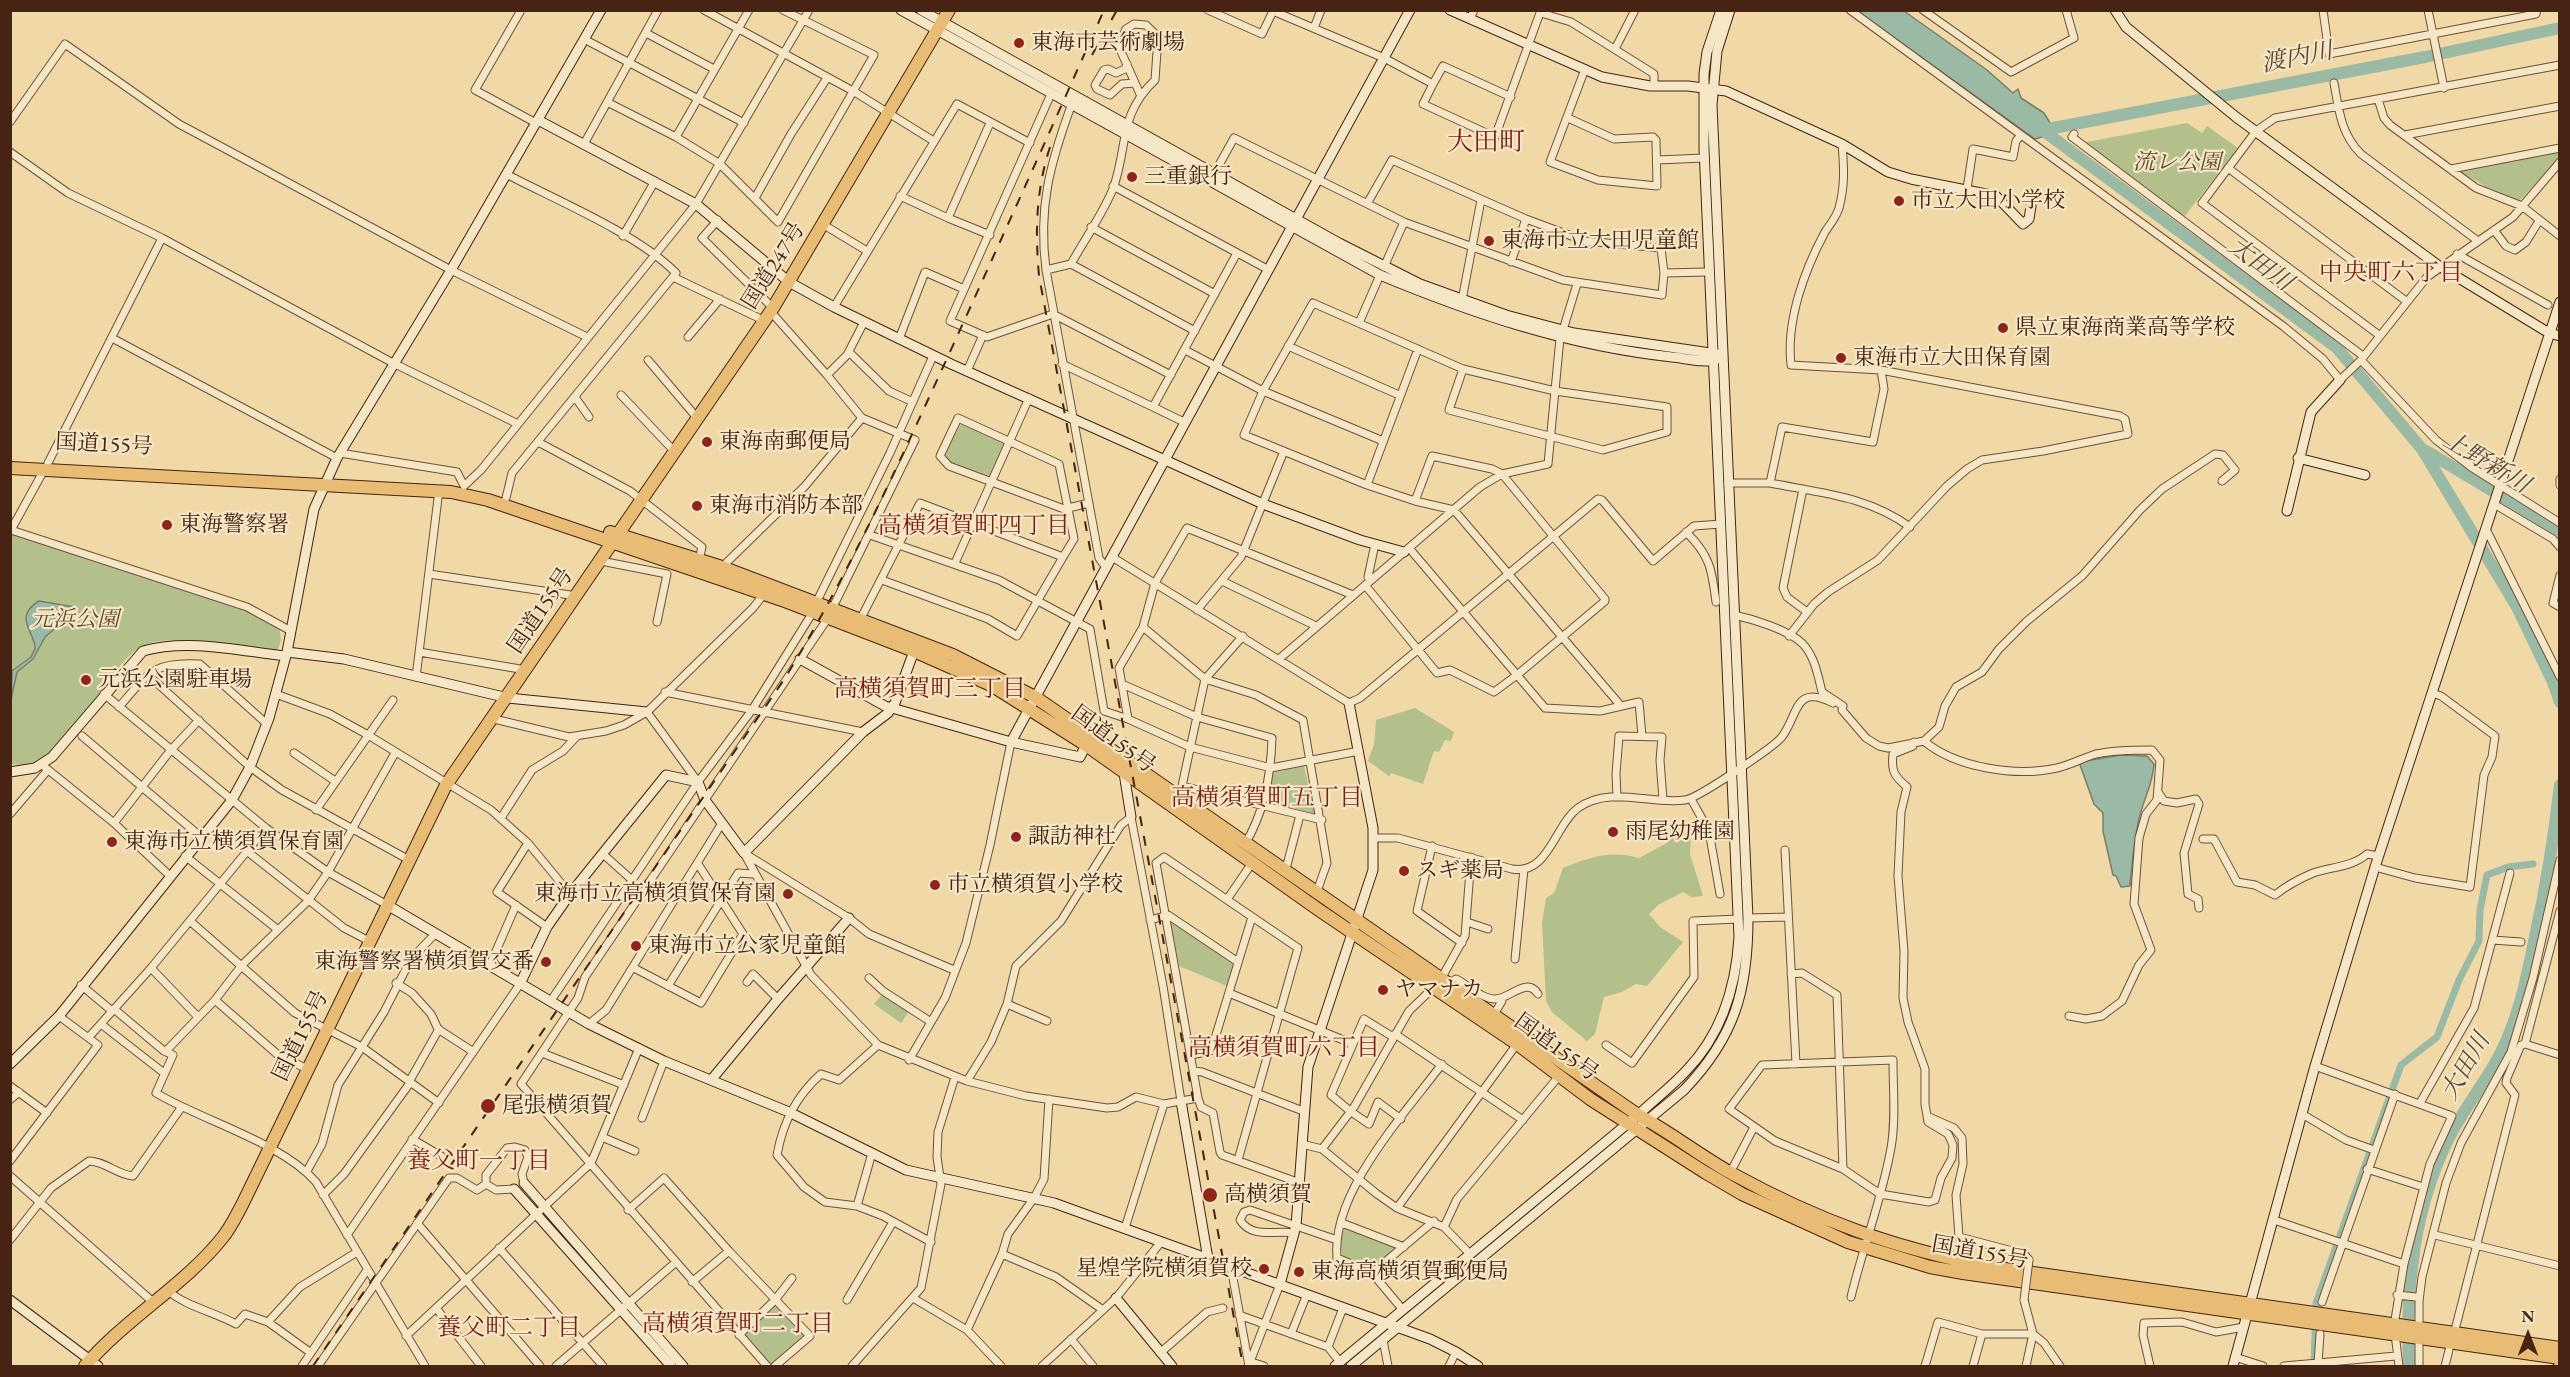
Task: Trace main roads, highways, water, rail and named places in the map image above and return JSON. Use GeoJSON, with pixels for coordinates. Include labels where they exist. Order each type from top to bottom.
{"type":"FeatureCollection","features":[{"type":"Feature","properties":{"kind":"highway","name":"国道247号"},"geometry":{"type":"LineString","coordinates":[[616,538],[770,314],[950,10]]}},
{"type":"Feature","properties":{"kind":"highway","name":"国道155号"},"geometry":{"type":"LineString","coordinates":[[10,461],[46,467]]}},
{"type":"Feature","properties":{"kind":"highway","name":"国道155号"},"geometry":{"type":"LineString","coordinates":[[10,468],[46,467],[327,480],[440,482],[464,486],[506,498],[764,594],[814,607]]}},
{"type":"Feature","properties":{"kind":"highway","name":"国道155号"},"geometry":{"type":"LineString","coordinates":[[327,480],[439,490],[488,500],[722,567],[1032,702],[1124,774],[1252,863],[1493,1016],[1643,1118],[1730,1173],[1865,1242]]}},
{"type":"Feature","properties":{"kind":"highway","name":"国道155号"},"geometry":{"type":"LineString","coordinates":[[91,1364],[153,1302],[204,1258],[224,1236],[270,1148],[446,785],[616,538]]}},
{"type":"Feature","properties":{"kind":"highway","name":"国道155号"},"geometry":{"type":"LineString","coordinates":[[830,614],[860,620],[953,655],[1032,702],[1245,844],[1316,894],[1355,927]]}},
{"type":"Feature","properties":{"kind":"highway","name":"国道155号"},"geometry":{"type":"LineString","coordinates":[[1441,984],[1559,1076],[1742,1194],[1865,1242],[1991,1267],[2249,1310],[2395,1332],[2559,1348]]}},
{"type":"Feature","properties":{"kind":"highway","name":"国道155号"},"geometry":{"type":"LineString","coordinates":[[2419,1333],[2559,1358]]}},
{"type":"Feature","properties":{"kind":"waterway","name":"渡内川"},"geometry":{"type":"LineString","coordinates":[[2043,130],[2425,57],[2560,28]]}},
{"type":"Feature","properties":{"kind":"waterway","name":"大田川"},"geometry":{"type":"LineString","coordinates":[[2037,126],[2337,348],[2422,449],[2517,607],[2553,682],[2560,702]]}},
{"type":"Feature","properties":{"kind":"waterway","name":"上野新川"},"geometry":{"type":"LineString","coordinates":[[2426,451],[2560,531]]}},
{"type":"Feature","properties":{"kind":"waterway","name":"大田川"},"geometry":{"type":"LineString","coordinates":[[2409,1366],[2411,1278],[2420,1219],[2428,1190],[2450,1136],[2496,1061],[2518,1010],[2543,899],[2560,785]]}},
{"type":"Feature","properties":{"kind":"waterway"},"geometry":{"type":"LineString","coordinates":[[2314,1366],[2316,1303],[2401,1065],[2437,1037],[2459,980],[2479,941],[2480,910],[2487,875],[2508,867],[2533,864]]}},
{"type":"Feature","properties":{"kind":"railway"},"geometry":{"type":"LineString","coordinates":[[313,1366],[785,678],[808,639],[852,559],[892,478],[1104,10]]}},
{"type":"Feature","properties":{"kind":"railway"},"geometry":{"type":"LineString","coordinates":[[1092,55],[1117,10]]}},
{"type":"Feature","properties":{"kind":"railway"},"geometry":{"type":"LineString","coordinates":[[1050,147],[1039,195],[1037,243],[1039,276],[1243,1366]]}},
{"type":"Feature","properties":{"kind":"place","name":"東海市芸術劇場"},"geometry":{"type":"Point","coordinates":[1019,43]}},
{"type":"Feature","properties":{"kind":"place","name":"三重銀行"},"geometry":{"type":"Point","coordinates":[1132,177]}},
{"type":"Feature","properties":{"kind":"place","name":"市立大田小学校"},"geometry":{"type":"Point","coordinates":[1899,201]}},
{"type":"Feature","properties":{"kind":"place","name":"東海市立大田児童館"},"geometry":{"type":"Point","coordinates":[1489,241]}},
{"type":"Feature","properties":{"kind":"place","name":"県立東海商業高等学校"},"geometry":{"type":"Point","coordinates":[2003,328]}},
{"type":"Feature","properties":{"kind":"place","name":"東海市立大田保育園"},"geometry":{"type":"Point","coordinates":[1841,358]}},
{"type":"Feature","properties":{"kind":"place","name":"東海南郵便局"},"geometry":{"type":"Point","coordinates":[707,442]}},
{"type":"Feature","properties":{"kind":"place","name":"東海市消防本部"},"geometry":{"type":"Point","coordinates":[697,506]}},
{"type":"Feature","properties":{"kind":"place","name":"東海警察署"},"geometry":{"type":"Point","coordinates":[167,525]}},
{"type":"Feature","properties":{"kind":"place","name":"元浜公園駐車場"},"geometry":{"type":"Point","coordinates":[86,680]}},
{"type":"Feature","properties":{"kind":"place","name":"雨尾幼稚園"},"geometry":{"type":"Point","coordinates":[1613,832]}},
{"type":"Feature","properties":{"kind":"place","name":"諏訪神社"},"geometry":{"type":"Point","coordinates":[1016,837]}},
{"type":"Feature","properties":{"kind":"place","name":"東海市立横須賀保育園"},"geometry":{"type":"Point","coordinates":[112,842]}},
{"type":"Feature","properties":{"kind":"place","name":"スギ薬局"},"geometry":{"type":"Point","coordinates":[1404,871]}},
{"type":"Feature","properties":{"kind":"place","name":"市立横須賀小学校"},"geometry":{"type":"Point","coordinates":[935,885]}},
{"type":"Feature","properties":{"kind":"place","name":"東海市立高横須賀保育園"},"geometry":{"type":"Point","coordinates":[788,894]}},
{"type":"Feature","properties":{"kind":"place","name":"東海市立公家児童館"},"geometry":{"type":"Point","coordinates":[636,946]}},
{"type":"Feature","properties":{"kind":"place","name":"東海警察署横須賀交番"},"geometry":{"type":"Point","coordinates":[546,962]}},
{"type":"Feature","properties":{"kind":"place","name":"ヤマナカ"},"geometry":{"type":"Point","coordinates":[1383,990]}},
{"type":"Feature","properties":{"kind":"place","name":"尾張横須賀"},"geometry":{"type":"Point","coordinates":[488,1106]}},
{"type":"Feature","properties":{"kind":"place","name":"高横須賀"},"geometry":{"type":"Point","coordinates":[1210,1195]}},
{"type":"Feature","properties":{"kind":"place","name":"星煌学院横須賀校"},"geometry":{"type":"Point","coordinates":[1264,1269]}},
{"type":"Feature","properties":{"kind":"place","name":"東海高横須賀郵便局"},"geometry":{"type":"Point","coordinates":[1299,1272]}},
{"type":"Feature","properties":{"kind":"district","name":"大田町"},"geometry":{"type":"Point","coordinates":[1486,143]}},
{"type":"Feature","properties":{"kind":"district","name":"中央町六丁目"},"geometry":{"type":"Point","coordinates":[2391,273]}},
{"type":"Feature","properties":{"kind":"district","name":"高横須賀町四丁目"},"geometry":{"type":"Point","coordinates":[974,526]}},
{"type":"Feature","properties":{"kind":"district","name":"高横須賀町三丁目"},"geometry":{"type":"Point","coordinates":[930,689]}},
{"type":"Feature","properties":{"kind":"district","name":"高横須賀町五丁目"},"geometry":{"type":"Point","coordinates":[1267,798]}},
{"type":"Feature","properties":{"kind":"district","name":"高横須賀町六丁目"},"geometry":{"type":"Point","coordinates":[1284,1048]}},
{"type":"Feature","properties":{"kind":"district","name":"養父町一丁目"},"geometry":{"type":"Point","coordinates":[479,1161]}},
{"type":"Feature","properties":{"kind":"district","name":"高横須賀町二丁目"},"geometry":{"type":"Point","coordinates":[738,1324]}},
{"type":"Feature","properties":{"kind":"district","name":"養父町二丁目"},"geometry":{"type":"Point","coordinates":[509,1328]}},
{"type":"Feature","properties":{"kind":"park label","name":"流レ公園"},"geometry":{"type":"Point","coordinates":[2177,163]}},
{"type":"Feature","properties":{"kind":"park label","name":"元浜公園"},"geometry":{"type":"Point","coordinates":[75,620]}}]}
